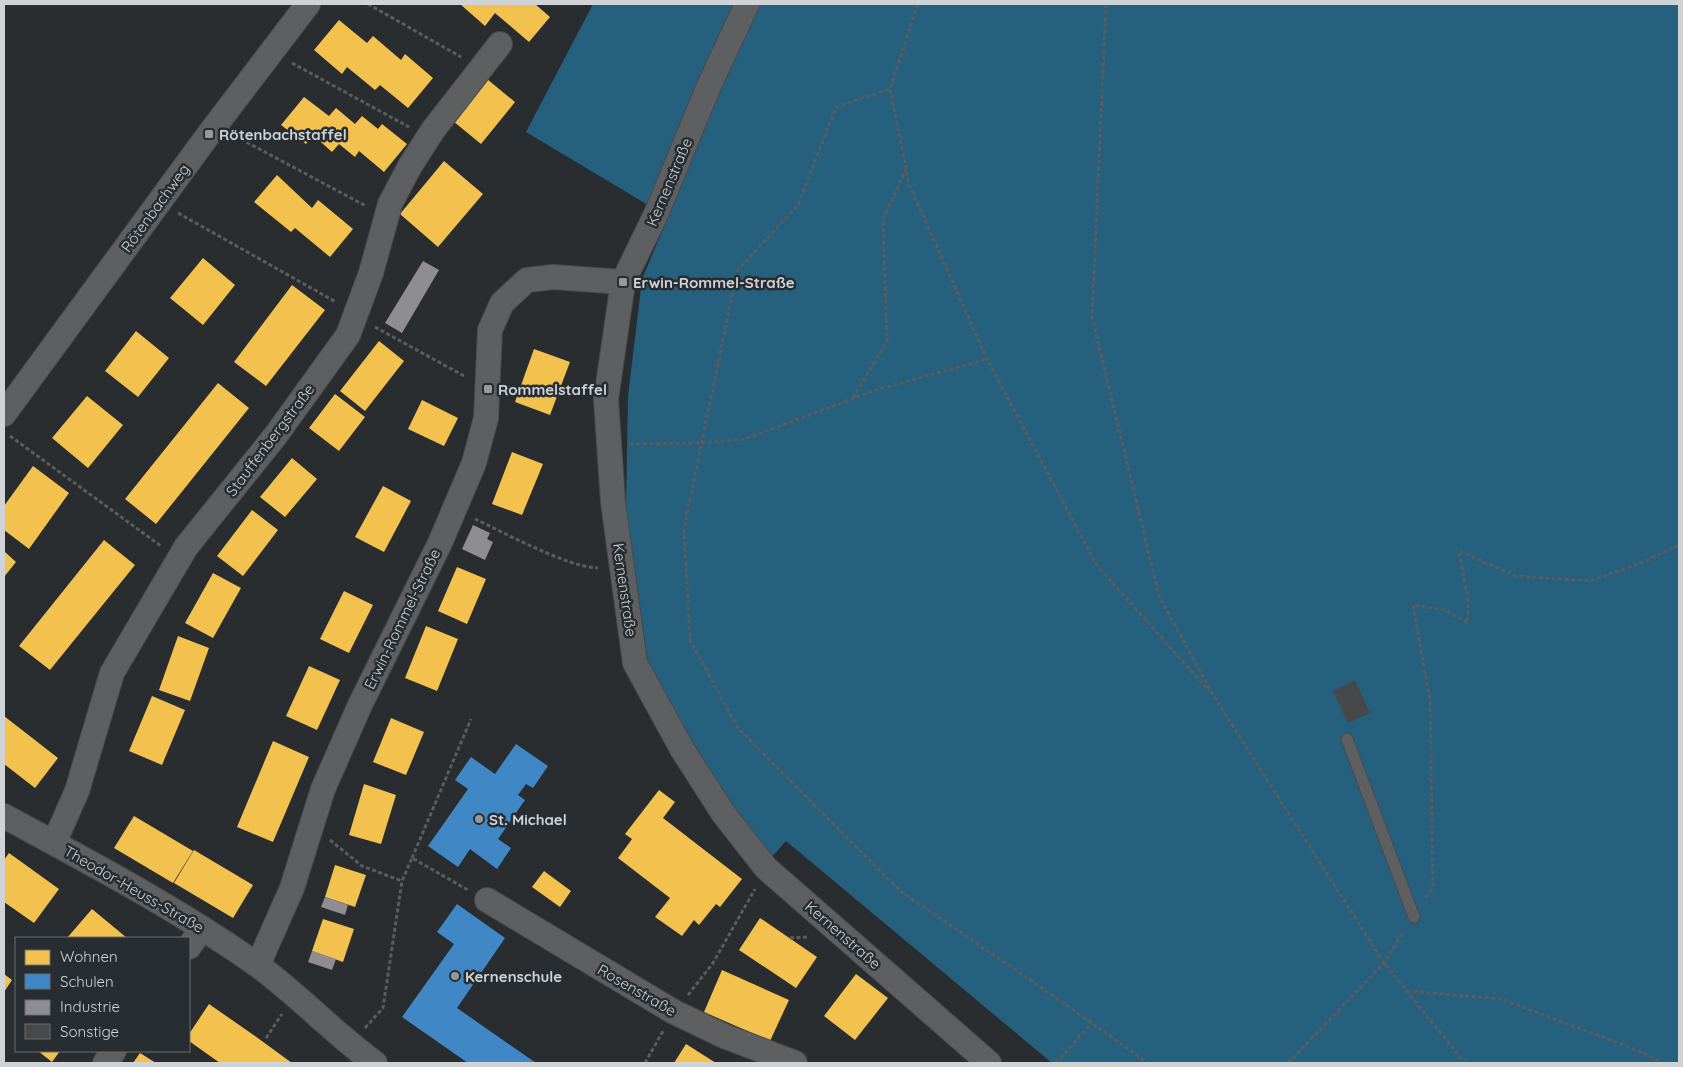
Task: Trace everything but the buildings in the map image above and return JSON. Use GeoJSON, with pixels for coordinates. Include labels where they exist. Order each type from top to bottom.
{"type":"FeatureCollection","features":[{"type":"Feature","properties":{"kind":"street","name":"Rötenbachweg"},"geometry":{"type":"LineString","coordinates":[[4,414],[215,126],[308,4]]}},
{"type":"Feature","properties":{"kind":"street","name":"Kernenstraße"},"geometry":{"type":"LineString","coordinates":[[747,4],[708,88],[657,212],[624,282],[606,399],[613,502],[635,662],[682,749],[723,813],[766,868],[989,1063]]}},
{"type":"Feature","properties":{"kind":"street","name":"Stauffenbergstraße"},"geometry":{"type":"LineString","coordinates":[[54,843],[77,791],[112,673],[186,547],[276,435],[348,335],[357,314],[387,217],[410,166],[428,137],[500,44]]}},
{"type":"Feature","properties":{"kind":"street","name":"Erwin-Rommel-Straße"},"geometry":{"type":"LineString","coordinates":[[258,965],[292,888],[323,789],[360,705],[440,543],[479,445],[486,418],[490,330],[502,303],[527,280],[553,277],[624,282]]}},
{"type":"Feature","properties":{"kind":"street","name":"Theodor-Heuss-Straße"},"geometry":{"type":"LineString","coordinates":[[4,816],[54,843],[196,937],[258,965],[350,1045],[376,1063]]}},
{"type":"Feature","properties":{"kind":"street","name":"Rosenstraße"},"geometry":{"type":"LineString","coordinates":[[487,900],[674,1012],[724,1036],[795,1063]]}},
{"type":"Feature","properties":{"kind":"street"},"geometry":{"type":"LineString","coordinates":[[105,1063],[113,1052]]}},
{"type":"Feature","properties":{"kind":"lane"},"geometry":{"type":"LineString","coordinates":[[1346,739],[1414,917]]}},
{"type":"Feature","properties":{"kind":"path"},"geometry":{"type":"LineString","coordinates":[[368,4],[481,68]]}},
{"type":"Feature","properties":{"kind":"path"},"geometry":{"type":"LineString","coordinates":[[918,4],[890,88],[909,184],[986,359],[1096,564],[1213,695]]}},
{"type":"Feature","properties":{"kind":"path"},"geometry":{"type":"LineString","coordinates":[[1106,4],[1092,317],[1159,596],[1213,695],[1384,962],[1465,1063]]}},
{"type":"Feature","properties":{"kind":"path"},"geometry":{"type":"LineString","coordinates":[[272,51],[428,137]]}},
{"type":"Feature","properties":{"kind":"path"},"geometry":{"type":"LineString","coordinates":[[890,88],[836,107],[798,205],[737,271],[684,529],[690,640],[738,728],[899,890],[1148,1063]]}},
{"type":"Feature","properties":{"kind":"path"},"geometry":{"type":"LineString","coordinates":[[215,126],[387,217]]}},
{"type":"Feature","properties":{"kind":"path"},"geometry":{"type":"LineString","coordinates":[[853,398],[887,341],[883,220],[906,169]]}},
{"type":"Feature","properties":{"kind":"path"},"geometry":{"type":"LineString","coordinates":[[160,202],[357,314],[370,324],[488,389]]}},
{"type":"Feature","properties":{"kind":"path"},"geometry":{"type":"LineString","coordinates":[[609,444],[701,443],[745,439],[876,390],[986,359]]}},
{"type":"Feature","properties":{"kind":"path"},"geometry":{"type":"LineString","coordinates":[[4,431],[179,559]]}},
{"type":"Feature","properties":{"kind":"path"},"geometry":{"type":"LineString","coordinates":[[454,509],[545,552],[590,568],[622,569]]}},
{"type":"Feature","properties":{"kind":"path"},"geometry":{"type":"LineString","coordinates":[[1288,1063],[1384,962],[1433,888],[1430,700],[1413,605],[1445,610],[1468,623],[1468,600],[1459,551],[1516,576],[1590,581],[1643,562],[1679,544]]}},
{"type":"Feature","properties":{"kind":"path"},"geometry":{"type":"LineString","coordinates":[[383,1008],[402,881],[472,719]]}},
{"type":"Feature","properties":{"kind":"path"},"geometry":{"type":"LineString","coordinates":[[312,824],[362,866],[402,881]]}},
{"type":"Feature","properties":{"kind":"path"},"geometry":{"type":"LineString","coordinates":[[412,858],[487,900]]}},
{"type":"Feature","properties":{"kind":"path"},"geometry":{"type":"LineString","coordinates":[[645,1063],[674,1012],[713,963],[766,868]]}},
{"type":"Feature","properties":{"kind":"path"},"geometry":{"type":"LineString","coordinates":[[1407,991],[1501,999],[1639,1051],[1663,1063]]}},
{"type":"Feature","properties":{"kind":"path"},"geometry":{"type":"LineString","coordinates":[[266,1038],[294,997]]}},
{"type":"Feature","properties":{"kind":"path"},"geometry":{"type":"LineString","coordinates":[[1056,1063],[1092,1023]]}},
{"type":"Feature","properties":{"kind":"shaded area"},"geometry":{"type":"Polygon","coordinates":[[[593,4],[1679,4],[1679,1063],[1052,1063],[786,841],[770,859],[690,745],[648,663],[626,507],[628,397],[642,279],[668,217],[526,132],[593,4]]]}},
{"type":"Feature","properties":{"kind":"place","name":"Rötenbachstaffel"},"geometry":{"type":"Point","coordinates":[209,134]}},
{"type":"Feature","properties":{"kind":"place","name":"Erwin-Rommel-Straße"},"geometry":{"type":"Point","coordinates":[623,282]}},
{"type":"Feature","properties":{"kind":"place","name":"Rommelstaffel"},"geometry":{"type":"Point","coordinates":[488,389]}},
{"type":"Feature","properties":{"kind":"place","name":"St. Michael"},"geometry":{"type":"Point","coordinates":[479,819]}},
{"type":"Feature","properties":{"kind":"place","name":"Kernenschule"},"geometry":{"type":"Point","coordinates":[455,976]}}]}
